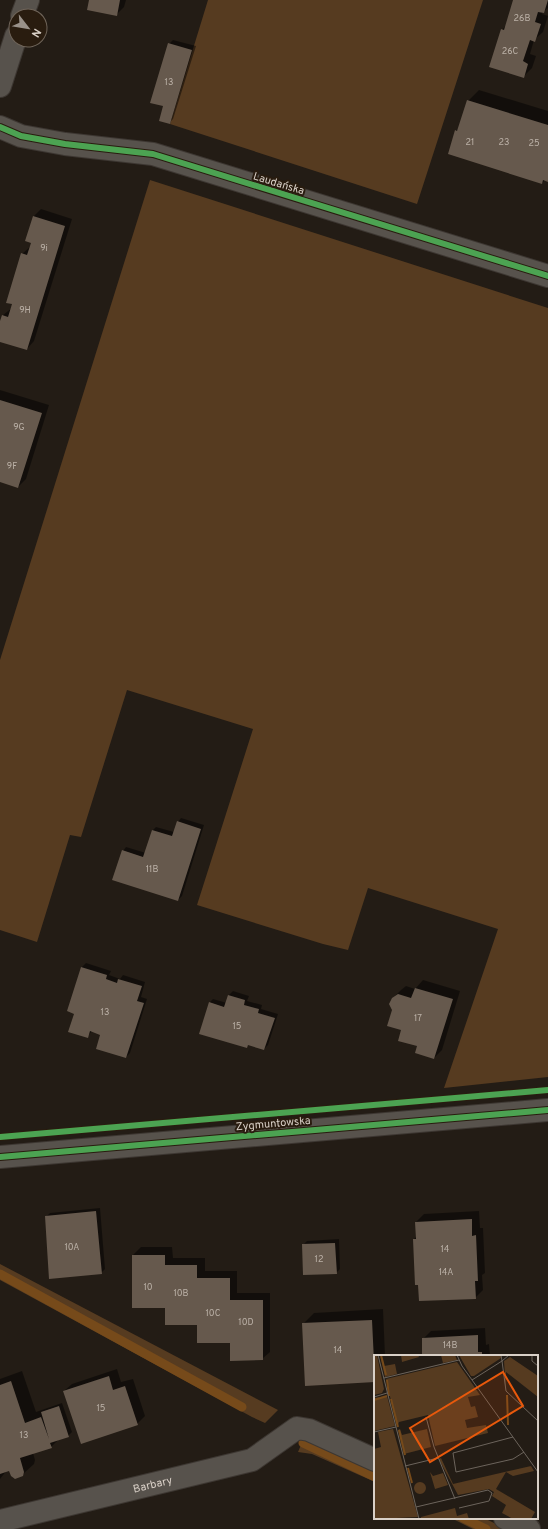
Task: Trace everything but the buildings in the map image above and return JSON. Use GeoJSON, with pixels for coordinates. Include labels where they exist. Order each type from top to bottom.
{"type":"FeatureCollection","features":[{"type":"Feature","properties":{"kind":"street"},"geometry":{"type":"LineString","coordinates":[[0,86],[12,48]]}},
{"type":"Feature","properties":{"kind":"street","name":"Laudańska"},"geometry":{"type":"LineString","coordinates":[[0,127],[21,136],[153,154],[548,276]]}},
{"type":"Feature","properties":{"kind":"street","name":"Zygmuntowska"},"geometry":{"type":"LineString","coordinates":[[0,1157],[548,1110]]}},
{"type":"Feature","properties":{"kind":"street","name":"Barbary"},"geometry":{"type":"LineString","coordinates":[[0,1522],[252,1460],[297,1428],[309,1430],[374,1460]]}},
{"type":"Feature","properties":{"kind":"street"},"geometry":{"type":"LineString","coordinates":[[506,1519],[529,1529]]}},
{"type":"Feature","properties":{"kind":"shaded area"},"geometry":{"type":"Polygon","coordinates":[[[208,0],[483,0],[417,204],[170,124],[208,0]]]}},
{"type":"Feature","properties":{"kind":"shaded area"},"geometry":{"type":"Polygon","coordinates":[[[150,180],[548,308],[548,1077],[444,1088],[498,929],[368,888],[348,950],[323,944],[197,905],[253,729],[127,690],[81,837],[70,835],[37,942],[0,930],[0,660],[150,180]]]}},
{"type":"Feature","properties":{"kind":"shaded area"},"geometry":{"type":"Polygon","coordinates":[[[0,1264],[278,1410],[265,1423],[252,1417],[0,1280],[0,1264]]]}},
{"type":"Feature","properties":{"kind":"shaded area"},"geometry":{"type":"Polygon","coordinates":[[[304,1438],[374,1469],[374,1482],[312,1454],[298,1452],[304,1438]]]}},
{"type":"Feature","properties":{"kind":"shaded area"},"geometry":{"type":"Polygon","coordinates":[[[453,1519],[486,1519],[506,1529],[473,1529],[453,1519]]]}},
{"type":"Feature","properties":{"kind":"waterway"},"geometry":{"type":"LineString","coordinates":[[0,1274],[242,1407]]}},
{"type":"Feature","properties":{"kind":"waterway"},"geometry":{"type":"LineString","coordinates":[[303,1443],[374,1477]]}},
{"type":"Feature","properties":{"kind":"waterway"},"geometry":{"type":"LineString","coordinates":[[465,1519],[486,1529]]}},
{"type":"Feature","properties":{"kind":"cycle path"},"geometry":{"type":"LineString","coordinates":[[0,127],[21,136],[65,144],[153,154],[548,276]]}},
{"type":"Feature","properties":{"kind":"cycle path"},"geometry":{"type":"LineString","coordinates":[[0,1137],[548,1090]]}},
{"type":"Feature","properties":{"kind":"cycle path"},"geometry":{"type":"LineString","coordinates":[[0,1157],[548,1110]]}}]}
